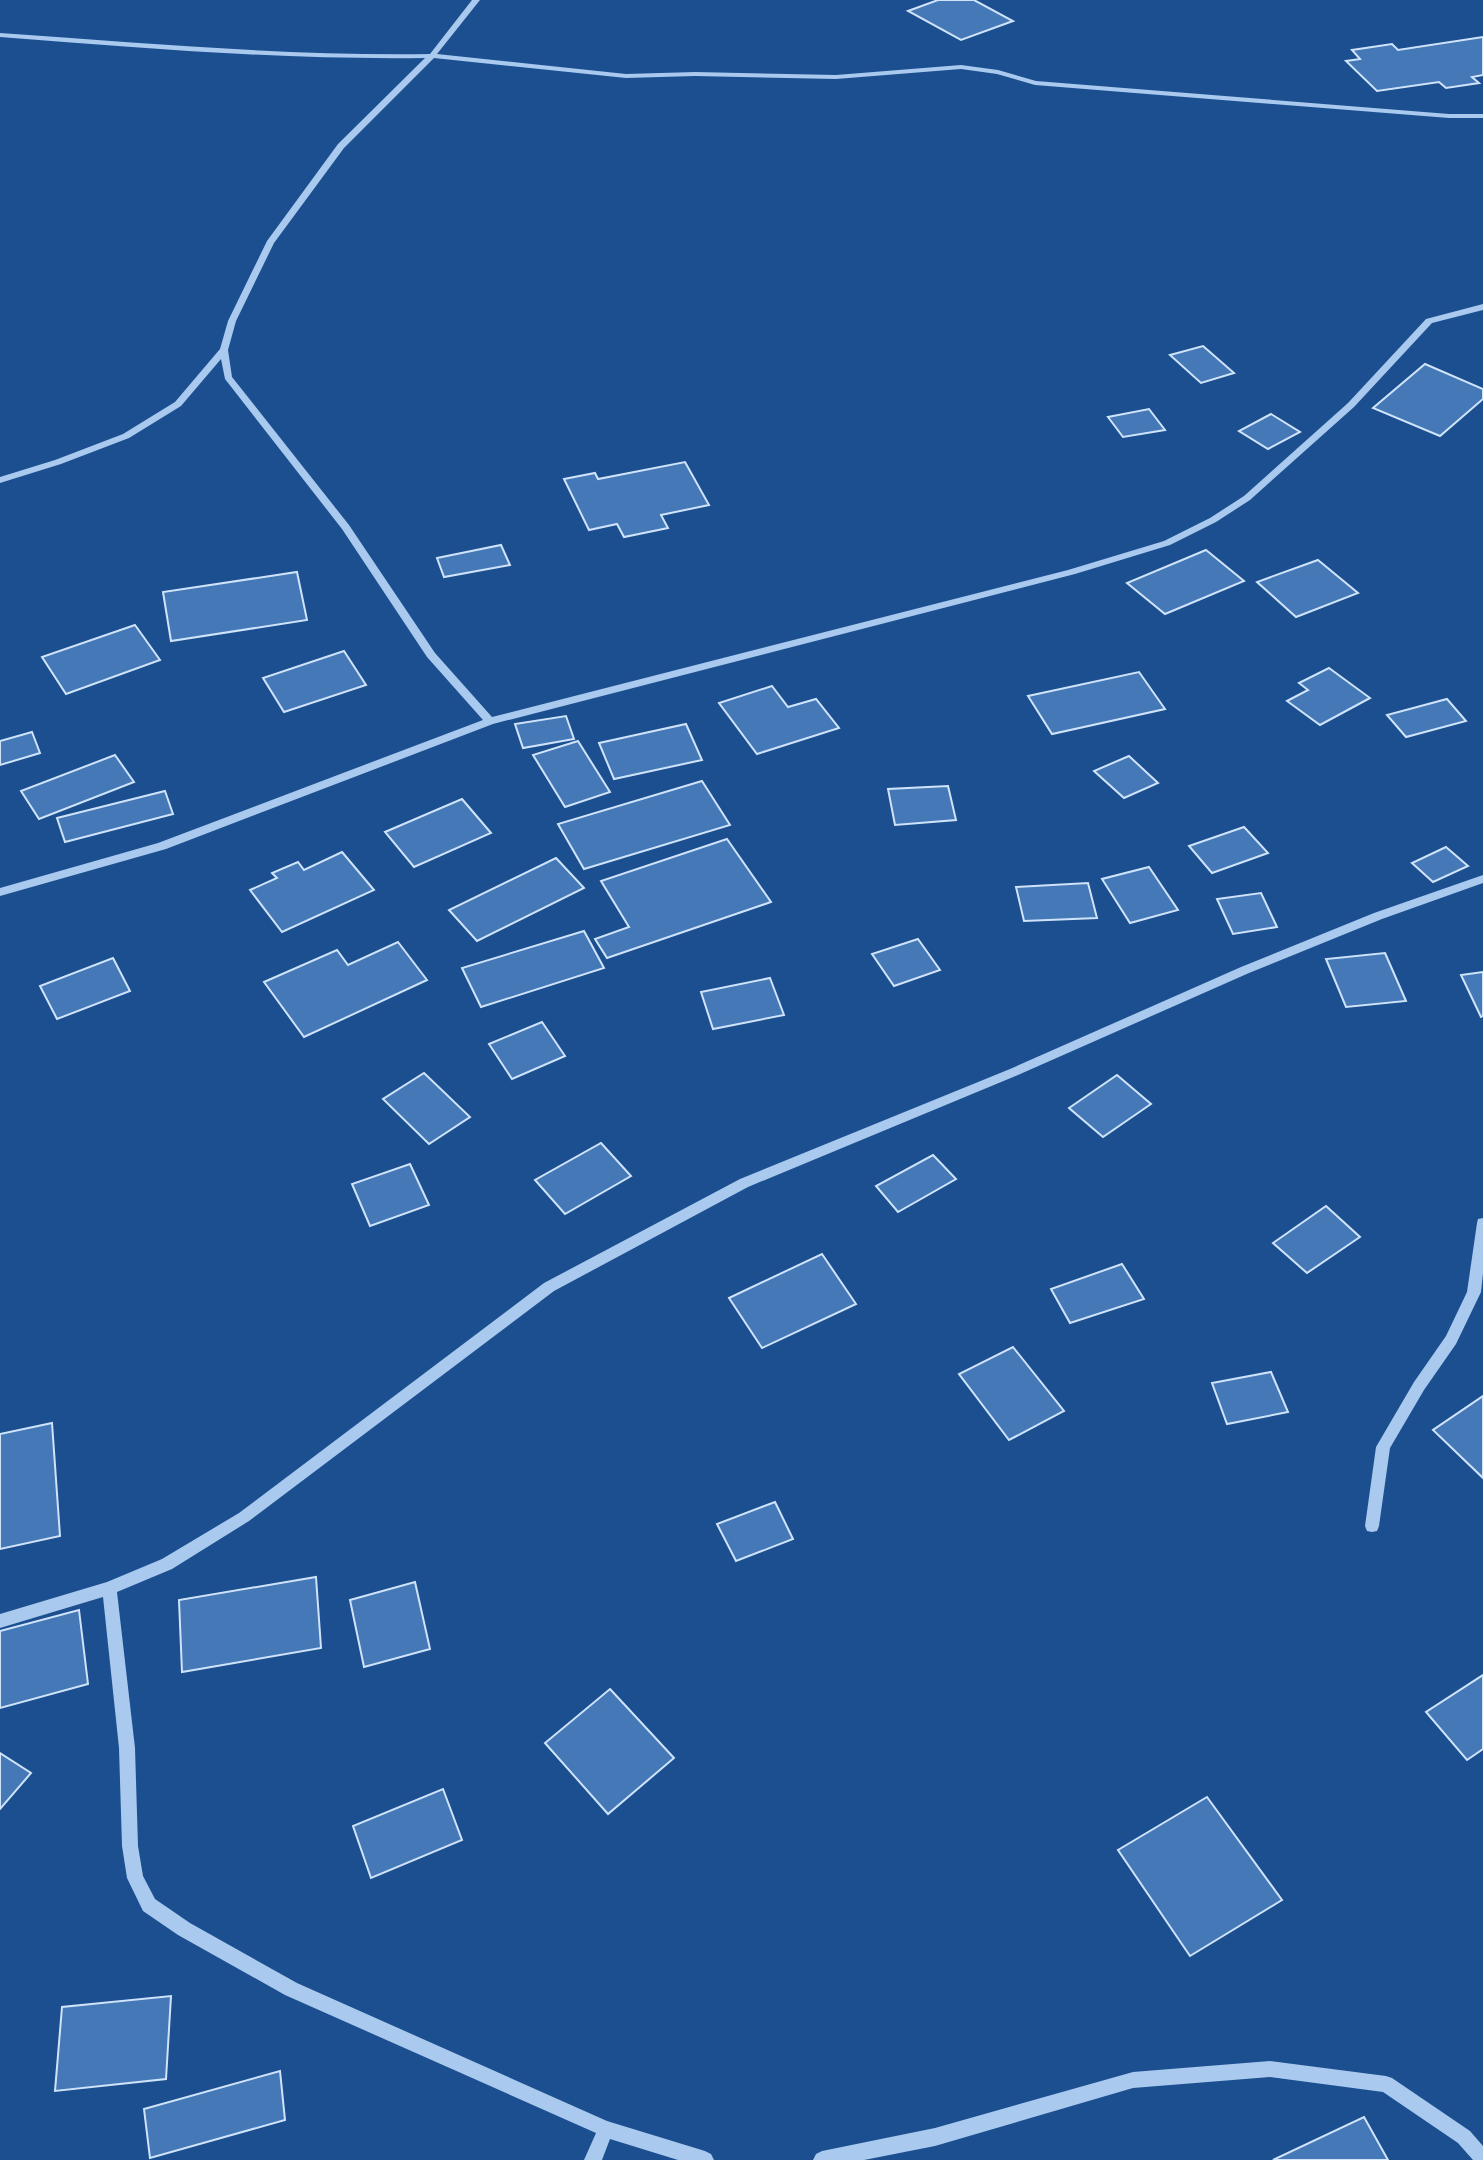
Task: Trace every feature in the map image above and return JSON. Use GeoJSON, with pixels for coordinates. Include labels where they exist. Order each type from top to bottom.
{"type":"FeatureCollection","features":[{"type":"Feature","properties":{"kind":"street"},"geometry":{"type":"LineString","coordinates":[[476,0],[432,56],[341,146],[270,243],[232,321],[224,350],[228,377],[346,527],[431,655],[490,721]]}},
{"type":"Feature","properties":{"kind":"street"},"geometry":{"type":"LineString","coordinates":[[0,35],[219,51],[364,57],[432,56],[626,76],[695,74],[836,77],[961,67],[998,72],[1035,83],[1435,115],[1483,116]]}},
{"type":"Feature","properties":{"kind":"street"},"geometry":{"type":"LineString","coordinates":[[0,891],[162,846],[490,721],[1058,575],[1167,543],[1213,520],[1247,498],[1351,405],[1429,321],[1483,307]]}},
{"type":"Feature","properties":{"kind":"street"},"geometry":{"type":"LineString","coordinates":[[0,480],[58,463],[126,436],[178,404],[224,350]]}},
{"type":"Feature","properties":{"kind":"street"},"geometry":{"type":"LineString","coordinates":[[0,1621],[109,1588],[167,1564],[244,1517],[549,1287],[744,1183],[1014,1072],[1245,970],[1378,916],[1483,879]]}},
{"type":"Feature","properties":{"kind":"street"},"geometry":{"type":"LineString","coordinates":[[1372,1526],[1383,1447],[1419,1386],[1451,1340],[1474,1292],[1483,1223]]}},
{"type":"Feature","properties":{"kind":"street"},"geometry":{"type":"LineString","coordinates":[[109,1588],[127,1748],[130,1846],[135,1878],[149,1905],[184,1929],[291,1989],[606,2129],[705,2160]]}},
{"type":"Feature","properties":{"kind":"street"},"geometry":{"type":"LineString","coordinates":[[822,2160],[935,2137],[1133,2080],[1270,2069],[1386,2084],[1464,2137],[1483,2159]]}},
{"type":"Feature","properties":{"kind":"street"},"geometry":{"type":"LineString","coordinates":[[593,2160],[606,2129]]}},
{"type":"Feature","properties":{"kind":"building"},"geometry":{"type":"Polygon","coordinates":[[[938,0],[974,0],[1013,21],[961,40],[908,11],[938,0]]]}},
{"type":"Feature","properties":{"kind":"building"},"geometry":{"type":"Polygon","coordinates":[[[1483,37],[1483,75],[1472,77],[1479,83],[1446,88],[1439,82],[1377,91],[1346,61],[1360,59],[1352,50],[1392,44],[1398,50],[1483,37]]]}},
{"type":"Feature","properties":{"kind":"building"},"geometry":{"type":"Polygon","coordinates":[[[1203,346],[1234,373],[1201,383],[1170,355],[1203,346]]]}},
{"type":"Feature","properties":{"kind":"building"},"geometry":{"type":"Polygon","coordinates":[[[1425,364],[1483,389],[1483,399],[1440,436],[1373,408],[1425,364]]]}},
{"type":"Feature","properties":{"kind":"building"},"geometry":{"type":"Polygon","coordinates":[[[1149,409],[1165,430],[1123,437],[1108,417],[1149,409]]]}},
{"type":"Feature","properties":{"kind":"building"},"geometry":{"type":"Polygon","coordinates":[[[1271,414],[1300,432],[1268,449],[1239,431],[1271,414]]]}},
{"type":"Feature","properties":{"kind":"building"},"geometry":{"type":"Polygon","coordinates":[[[685,462],[709,505],[661,515],[668,528],[624,537],[617,524],[589,530],[564,479],[595,473],[598,479],[685,462]]]}},
{"type":"Feature","properties":{"kind":"building"},"geometry":{"type":"Polygon","coordinates":[[[501,545],[510,565],[444,577],[437,558],[501,545]]]}},
{"type":"Feature","properties":{"kind":"building"},"geometry":{"type":"Polygon","coordinates":[[[1206,550],[1244,581],[1165,614],[1127,583],[1206,550]]]}},
{"type":"Feature","properties":{"kind":"building"},"geometry":{"type":"Polygon","coordinates":[[[1318,560],[1358,593],[1296,617],[1257,582],[1318,560]]]}},
{"type":"Feature","properties":{"kind":"building"},"geometry":{"type":"Polygon","coordinates":[[[297,572],[307,620],[171,641],[163,592],[297,572]]]}},
{"type":"Feature","properties":{"kind":"building"},"geometry":{"type":"Polygon","coordinates":[[[135,625],[160,660],[66,694],[42,657],[135,625]]]}},
{"type":"Feature","properties":{"kind":"building"},"geometry":{"type":"Polygon","coordinates":[[[344,651],[366,685],[284,712],[263,678],[344,651]]]}},
{"type":"Feature","properties":{"kind":"building"},"geometry":{"type":"Polygon","coordinates":[[[1329,668],[1370,698],[1320,725],[1287,701],[1308,690],[1299,683],[1329,668]]]}},
{"type":"Feature","properties":{"kind":"building"},"geometry":{"type":"Polygon","coordinates":[[[1139,672],[1165,709],[1052,734],[1028,696],[1139,672]]]}},
{"type":"Feature","properties":{"kind":"building"},"geometry":{"type":"Polygon","coordinates":[[[772,686],[788,707],[816,699],[839,728],[757,754],[719,703],[772,686]]]}},
{"type":"Feature","properties":{"kind":"building"},"geometry":{"type":"Polygon","coordinates":[[[1447,699],[1466,721],[1406,737],[1387,715],[1447,699]]]}},
{"type":"Feature","properties":{"kind":"building"},"geometry":{"type":"Polygon","coordinates":[[[566,716],[574,739],[523,748],[515,724],[566,716]]]}},
{"type":"Feature","properties":{"kind":"building"},"geometry":{"type":"Polygon","coordinates":[[[686,724],[702,760],[614,779],[599,743],[686,724]]]}},
{"type":"Feature","properties":{"kind":"building"},"geometry":{"type":"Polygon","coordinates":[[[32,732],[40,753],[0,765],[0,741],[32,732]]]}},
{"type":"Feature","properties":{"kind":"building"},"geometry":{"type":"Polygon","coordinates":[[[578,741],[610,792],[565,807],[533,755],[578,741]]]}},
{"type":"Feature","properties":{"kind":"building"},"geometry":{"type":"Polygon","coordinates":[[[115,755],[134,782],[39,819],[21,791],[115,755]]]}},
{"type":"Feature","properties":{"kind":"building"},"geometry":{"type":"Polygon","coordinates":[[[1129,756],[1158,783],[1124,798],[1094,771],[1129,756]]]}},
{"type":"Feature","properties":{"kind":"building"},"geometry":{"type":"Polygon","coordinates":[[[702,781],[730,825],[584,869],[558,824],[702,781]]]}},
{"type":"Feature","properties":{"kind":"building"},"geometry":{"type":"Polygon","coordinates":[[[948,786],[956,820],[895,825],[888,789],[948,786]]]}},
{"type":"Feature","properties":{"kind":"building"},"geometry":{"type":"Polygon","coordinates":[[[165,791],[173,814],[65,842],[57,818],[165,791]]]}},
{"type":"Feature","properties":{"kind":"building"},"geometry":{"type":"Polygon","coordinates":[[[462,799],[491,833],[414,867],[385,832],[462,799]]]}},
{"type":"Feature","properties":{"kind":"building"},"geometry":{"type":"Polygon","coordinates":[[[1244,827],[1268,853],[1212,873],[1189,846],[1244,827]]]}},
{"type":"Feature","properties":{"kind":"building"},"geometry":{"type":"Polygon","coordinates":[[[727,839],[771,902],[607,958],[595,939],[629,927],[601,881],[727,839]]]}},
{"type":"Feature","properties":{"kind":"building"},"geometry":{"type":"Polygon","coordinates":[[[1446,847],[1468,866],[1433,882],[1412,863],[1446,847]]]}},
{"type":"Feature","properties":{"kind":"building"},"geometry":{"type":"Polygon","coordinates":[[[342,852],[374,890],[282,932],[250,890],[277,878],[272,873],[298,862],[304,870],[342,852]]]}},
{"type":"Feature","properties":{"kind":"building"},"geometry":{"type":"Polygon","coordinates":[[[556,858],[584,888],[477,941],[449,910],[556,858]]]}},
{"type":"Feature","properties":{"kind":"building"},"geometry":{"type":"Polygon","coordinates":[[[1149,867],[1178,910],[1130,923],[1102,879],[1149,867]]]}},
{"type":"Feature","properties":{"kind":"building"},"geometry":{"type":"Polygon","coordinates":[[[1088,883],[1097,918],[1024,921],[1016,887],[1088,883]]]}},
{"type":"Feature","properties":{"kind":"building"},"geometry":{"type":"Polygon","coordinates":[[[1261,893],[1277,927],[1233,934],[1217,899],[1261,893]]]}},
{"type":"Feature","properties":{"kind":"building"},"geometry":{"type":"Polygon","coordinates":[[[584,931],[604,968],[481,1007],[462,968],[584,931]]]}},
{"type":"Feature","properties":{"kind":"building"},"geometry":{"type":"Polygon","coordinates":[[[918,939],[940,970],[894,986],[872,954],[918,939]]]}},
{"type":"Feature","properties":{"kind":"building"},"geometry":{"type":"Polygon","coordinates":[[[398,942],[427,980],[304,1037],[264,982],[337,950],[348,965],[398,942]]]}},
{"type":"Feature","properties":{"kind":"building"},"geometry":{"type":"Polygon","coordinates":[[[1385,953],[1406,1001],[1346,1007],[1326,959],[1385,953]]]}},
{"type":"Feature","properties":{"kind":"building"},"geometry":{"type":"Polygon","coordinates":[[[113,958],[130,991],[57,1019],[40,986],[113,958]]]}},
{"type":"Feature","properties":{"kind":"building"},"geometry":{"type":"Polygon","coordinates":[[[1483,972],[1483,1016],[1481,1017],[1461,975],[1483,972]]]}},
{"type":"Feature","properties":{"kind":"building"},"geometry":{"type":"Polygon","coordinates":[[[770,978],[784,1015],[713,1029],[701,992],[770,978]]]}},
{"type":"Feature","properties":{"kind":"building"},"geometry":{"type":"Polygon","coordinates":[[[542,1022],[565,1056],[512,1079],[489,1044],[542,1022]]]}},
{"type":"Feature","properties":{"kind":"building"},"geometry":{"type":"Polygon","coordinates":[[[424,1073],[470,1117],[429,1144],[383,1099],[424,1073]]]}},
{"type":"Feature","properties":{"kind":"building"},"geometry":{"type":"Polygon","coordinates":[[[1117,1075],[1151,1104],[1103,1137],[1069,1108],[1117,1075]]]}},
{"type":"Feature","properties":{"kind":"building"},"geometry":{"type":"Polygon","coordinates":[[[601,1143],[631,1176],[565,1214],[535,1180],[601,1143]]]}},
{"type":"Feature","properties":{"kind":"building"},"geometry":{"type":"Polygon","coordinates":[[[933,1155],[956,1179],[898,1212],[876,1186],[933,1155]]]}},
{"type":"Feature","properties":{"kind":"building"},"geometry":{"type":"Polygon","coordinates":[[[410,1164],[429,1205],[370,1226],[352,1184],[410,1164]]]}},
{"type":"Feature","properties":{"kind":"building"},"geometry":{"type":"Polygon","coordinates":[[[1326,1206],[1360,1237],[1307,1273],[1273,1243],[1326,1206]]]}},
{"type":"Feature","properties":{"kind":"building"},"geometry":{"type":"Polygon","coordinates":[[[822,1254],[856,1304],[762,1348],[729,1298],[822,1254]]]}},
{"type":"Feature","properties":{"kind":"building"},"geometry":{"type":"Polygon","coordinates":[[[1122,1264],[1144,1299],[1070,1323],[1051,1289],[1122,1264]]]}},
{"type":"Feature","properties":{"kind":"building"},"geometry":{"type":"Polygon","coordinates":[[[1013,1347],[1064,1411],[1009,1440],[959,1374],[1013,1347]]]}},
{"type":"Feature","properties":{"kind":"building"},"geometry":{"type":"Polygon","coordinates":[[[1271,1372],[1288,1412],[1227,1424],[1212,1383],[1271,1372]]]}},
{"type":"Feature","properties":{"kind":"building"},"geometry":{"type":"Polygon","coordinates":[[[1483,1396],[1483,1478],[1433,1430],[1483,1396]]]}},
{"type":"Feature","properties":{"kind":"building"},"geometry":{"type":"Polygon","coordinates":[[[52,1423],[60,1536],[0,1549],[0,1434],[52,1423]]]}},
{"type":"Feature","properties":{"kind":"building"},"geometry":{"type":"Polygon","coordinates":[[[775,1502],[793,1539],[736,1561],[717,1524],[775,1502]]]}},
{"type":"Feature","properties":{"kind":"building"},"geometry":{"type":"Polygon","coordinates":[[[316,1577],[321,1648],[182,1672],[179,1600],[316,1577]]]}},
{"type":"Feature","properties":{"kind":"building"},"geometry":{"type":"Polygon","coordinates":[[[415,1582],[430,1649],[364,1667],[350,1600],[415,1582]]]}},
{"type":"Feature","properties":{"kind":"building"},"geometry":{"type":"Polygon","coordinates":[[[79,1610],[88,1684],[0,1708],[0,1631],[79,1610]]]}},
{"type":"Feature","properties":{"kind":"building"},"geometry":{"type":"Polygon","coordinates":[[[1483,1675],[1483,1749],[1467,1760],[1426,1712],[1483,1675]]]}},
{"type":"Feature","properties":{"kind":"building"},"geometry":{"type":"Polygon","coordinates":[[[610,1689],[674,1758],[608,1814],[545,1743],[610,1689]]]}},
{"type":"Feature","properties":{"kind":"building"},"geometry":{"type":"Polygon","coordinates":[[[0,1753],[31,1773],[0,1809],[0,1753]]]}},
{"type":"Feature","properties":{"kind":"building"},"geometry":{"type":"Polygon","coordinates":[[[443,1789],[462,1840],[371,1878],[353,1826],[443,1789]]]}},
{"type":"Feature","properties":{"kind":"building"},"geometry":{"type":"Polygon","coordinates":[[[1207,1797],[1282,1900],[1190,1956],[1118,1850],[1207,1797]]]}},
{"type":"Feature","properties":{"kind":"building"},"geometry":{"type":"Polygon","coordinates":[[[171,1996],[166,2079],[55,2091],[62,2007],[171,1996]]]}},
{"type":"Feature","properties":{"kind":"building"},"geometry":{"type":"Polygon","coordinates":[[[280,2071],[285,2120],[150,2158],[144,2109],[280,2071]]]}},
{"type":"Feature","properties":{"kind":"building"},"geometry":{"type":"Polygon","coordinates":[[[1364,2117],[1388,2160],[1273,2160],[1364,2117]]]}}]}
